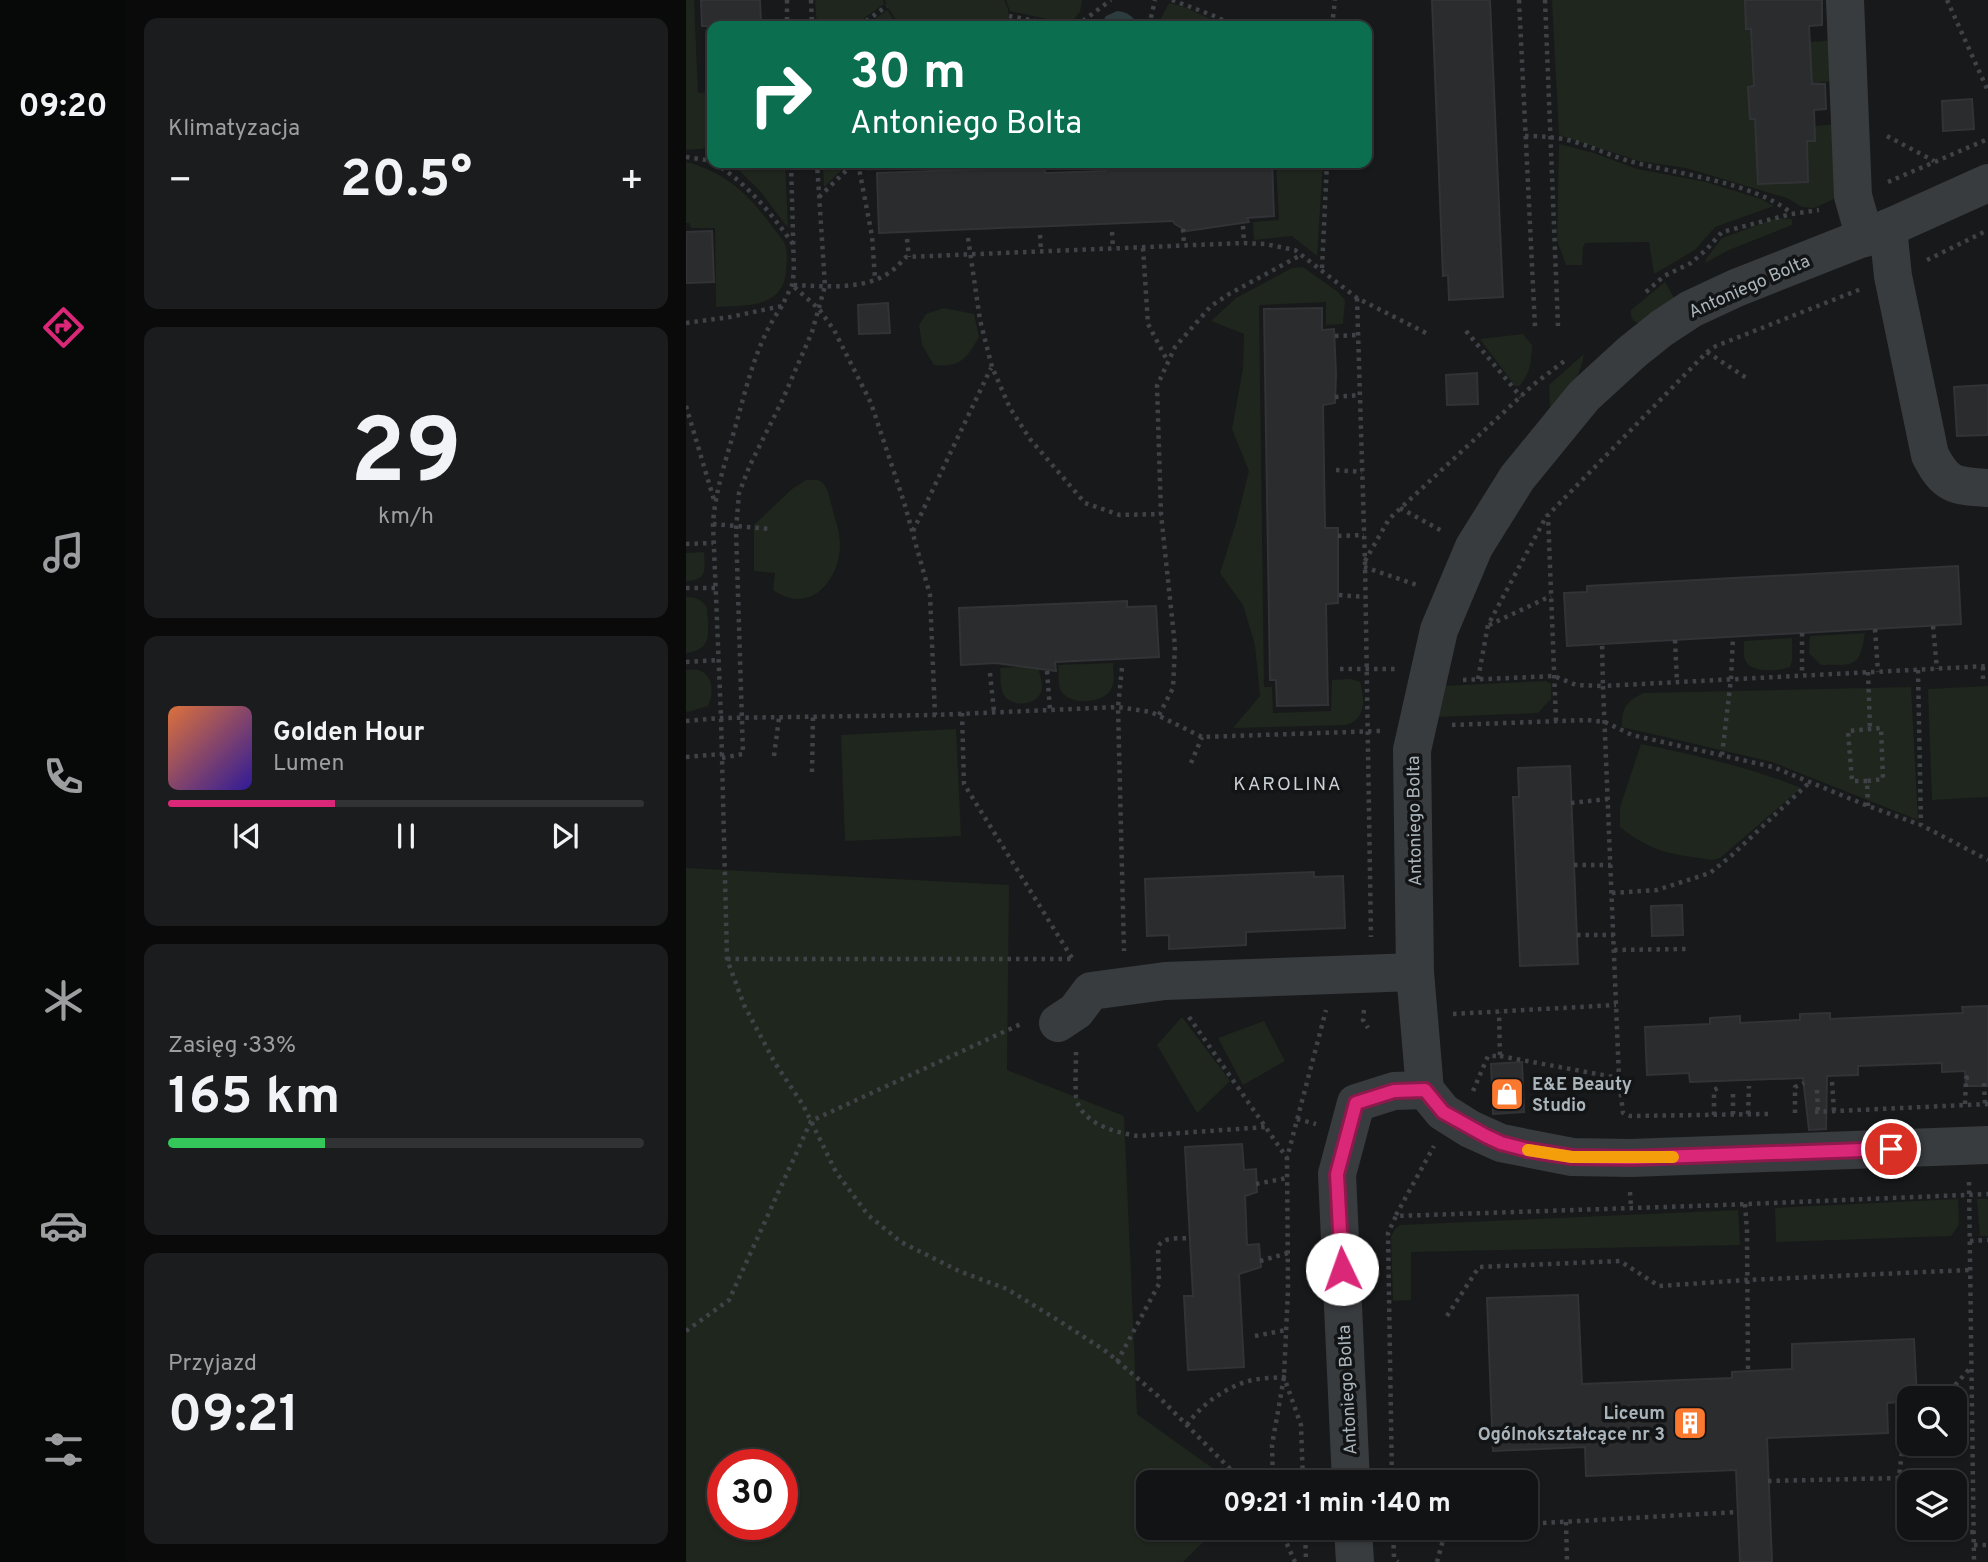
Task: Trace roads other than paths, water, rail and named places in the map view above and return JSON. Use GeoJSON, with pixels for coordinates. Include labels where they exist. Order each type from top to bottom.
{"type":"FeatureCollection","features":[{"type":"Feature","properties":{"kind":"street"},"geometry":{"type":"LineString","coordinates":[[1845,0],[1853,197],[1876,233],[1893,276],[1930,455],[1940,475],[1954,484],[1988,488]]}},
{"type":"Feature","properties":{"kind":"street","name":"Antoniego Bolta"},"geometry":{"type":"LineString","coordinates":[[1445,1110],[1419,1016],[1412,750],[1438,630],[1474,547],[1525,468],[1584,396],[1662,328],[1692,309],[1736,288],[1876,233],[1988,183]]}},
{"type":"Feature","properties":{"kind":"street"},"geometry":{"type":"LineString","coordinates":[[1067,1001],[1165,981],[1416,972]]}},
{"type":"Feature","properties":{"kind":"street","name":"Antoniego Bolta"},"geometry":{"type":"LineString","coordinates":[[1350,1470],[1337,1174],[1356,1103],[1394,1091],[1445,1110]]}},
{"type":"Feature","properties":{"kind":"street"},"geometry":{"type":"LineString","coordinates":[[1445,1110],[1501,1143],[1572,1157],[1631,1158],[1978,1145]]}},
{"type":"Feature","properties":{"kind":"street"},"geometry":{"type":"LineString","coordinates":[[1354,1540],[1355,1562]]}},
{"type":"Feature","properties":{"kind":"place","name":"E&E Beauty Studio"},"geometry":{"type":"Point","coordinates":[1507,1094]}},
{"type":"Feature","properties":{"kind":"place","name":"Liceum Ogólnokształcące nr 3"},"geometry":{"type":"Point","coordinates":[1690,1423]}},
{"type":"Feature","properties":{"kind":"district","name":"KAROLINA"},"geometry":{"type":"Point","coordinates":[1288,783]}}]}
